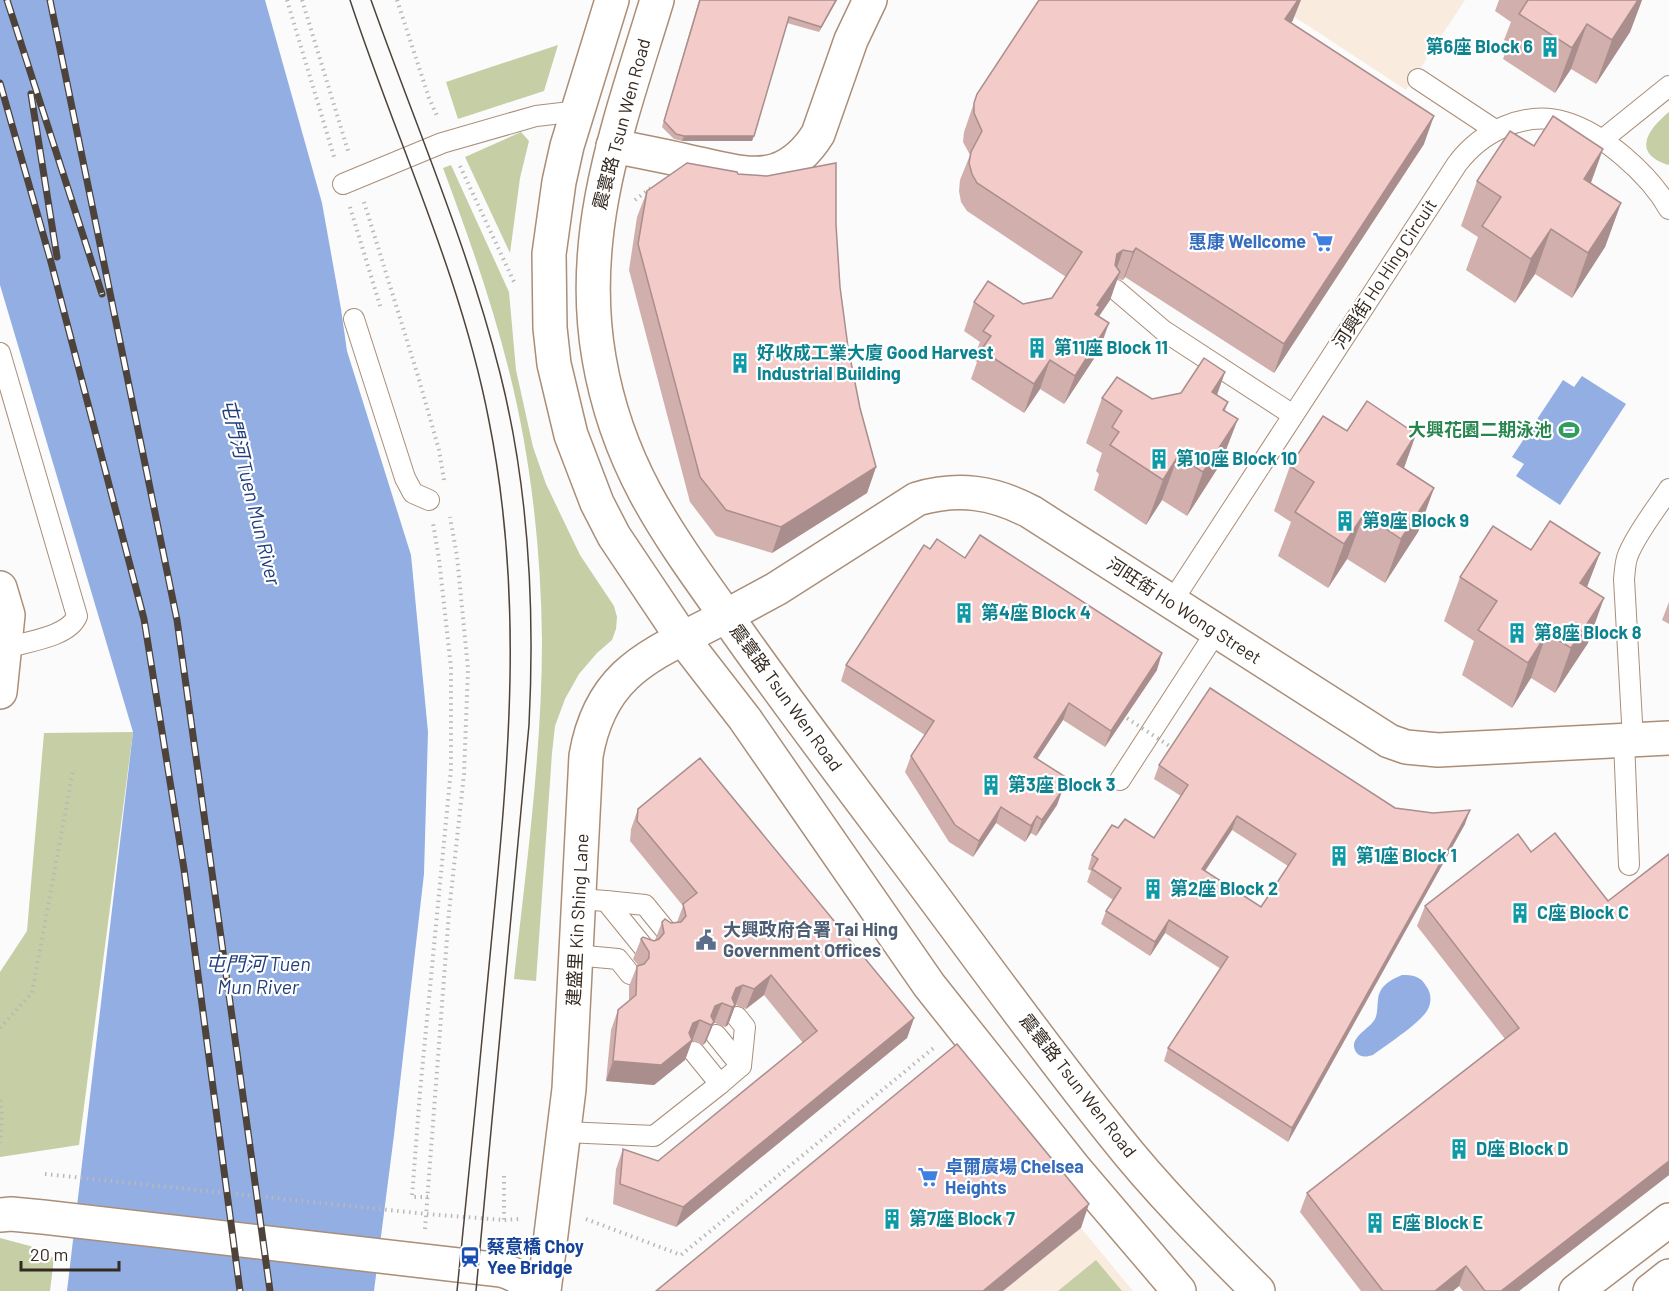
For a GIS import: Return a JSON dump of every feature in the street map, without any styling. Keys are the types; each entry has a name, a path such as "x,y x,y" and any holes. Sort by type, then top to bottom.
{"main road":[{"path":"612,0 559,182 549,254 550,327 559,391 573,444 597,503 614,536 684,639 745,719 929,985 1075,1169 1179,1291"},
{"name":"震寰路 Tsun Wen Road","path":"657,0 613,146 598,215 593,261 594,320 605,390 627,457 641,489 678,549 796,714 1114,1137 1197,1230 1258,1291"},
{"path":"613,146 750,173 776,170 787,165 811,146 818,134 851,40 870,0"},
{"name":"河旺街 Ho Wong Street","path":"726,616 776,589 917,499 937,494 976,492 1014,503 1389,741 1406,747 1438,750 1669,738"},
{"path":"0,588 8,615 0,692"},
{"name":"建盛里 Kin Shing Lane","path":"544,1291 565,1132 576,956 592,900 586,756 590,734 597,714 608,694 639,662 726,616"},
{"path":"0,1215 43,1217 501,1270 520,1278 534,1291"},
{"path":"1576,1291 1669,1220"},
{"path":"1650,1291 1669,1276"}],"lane":[{"path":"1418,79 1496,130"},
{"path":"1602,140 1669,86"},
{"path":"350,181 442,143 536,116 579,111"},
{"name":"河興街 Ho Hing Circuit","path":"1171,603 1466,152 1496,130 1525,120 1551,119 1566,122 1602,140 1626,159 1668,204"},
{"path":"1116,290 1164,331 1293,415"},
{"path":"354,319 405,478 413,493 429,500"},
{"path":"0,353 77,616 75,623 63,632 4,648"},
{"path":"1629,865 1625,567 1634,544 1669,489"},
{"path":"1119,780 1216,632"},
{"path":"592,900 645,905 667,932"},
{"path":"592,900 645,949"},
{"path":"576,956 618,959 630,974"},
{"path":"565,1132 654,1136 741,1066 745,1027 737,1017"},
{"path":"716,1035 741,1066"},
{"path":"694,1052 720,1084"}],"path":[{"path":"287,0 427,408 439,450 445,485"},
{"path":"302,0 350,181"},
{"path":"428,1197 412,1197 421,1080 452,769 451,668 439,559 429,500"},
{"path":"427,1214 449,912 464,774 468,669 449,509"},
{"path":"1119,714 1176,750"},
{"path":"0,1028 32,993 73,771"},
{"path":"45,1174 427,1214 504,1220 580,1217 681,1254 939,1043"},
{"path":"0,1100 2,1117 0,1143"},
{"path":"504,1176 504,1220"}],"shaded area":[{"path":"1269,0 1465,0 1406,90"},
{"path":"1081,1228 1133,1291 1003,1291"}],"green space":[{"path":"558,45 544,91 458,119 446,82"},
{"path":"1669,112 1668,165 1650,154 1647,140 1655,126"},
{"path":"521,132 529,141 520,178 510,253 465,157"},
{"path":"451,165 509,292 516,370 533,447 546,484 580,555 614,606 617,617 612,640 579,674 565,699 555,726 536,981 514,979 533,810 539,725 542,640 537,538 529,471 517,404 487,294 443,168"},
{"path":"133,732 79,1145 0,1157 0,972 27,931 44,733"},
{"path":"0,1238 30,1246 54,1258 50,1291 0,1291"},
{"path":"1096,1260 1122,1291 1058,1291"}],"water":[{"name":"屯門河 Tuen Mun River","path":"0,0 265,0 322,203 347,351 411,555 428,732 424,874 374,1291 67,1291 133,732 0,285"},
{"name":"大興花園二期泳池","path":"1582,376 1626,404 1560,505 1516,476 1524,464 1512,457 1563,380 1574,387"},
{"path":"1402,975 1422,980 1429,991 1428,1009 1411,1027 1373,1055 1366,1057 1360,1055 1356,1052 1354,1042 1375,1019 1380,991 1389,981"}],"building":[{"path":"700,0 836,0 821,27 789,17 754,136 684,136 676,134 664,121"},
{"path":"1039,0 1298,0 1285,19 1434,116 1284,344 1136,248 1133,252 1123,250 1117,254 1115,265 1120,272 1097,305 1100,307 1095,314 1109,323 1075,376 1050,360 1034,384 981,350 991,336 983,331 994,316 974,302 988,281 1023,304 1052,298 1082,252 977,183 969,163 971,152 982,131 974,113 977,94"},
{"path":"1528,0 1638,0 1612,40 1587,24 1572,48 1519,14"},
{"path":"1553,116 1603,149 1584,179 1621,203 1588,253 1551,229 1531,259 1482,226 1501,197 1477,181 1510,131 1534,146"},
{"name":"好收成工業大廈 Good Harvest Industrial Building","path":"687,163 738,174 767,176 836,163 836,225 840,287 848,347 860,408 876,467 781,527 726,510 700,477 638,244 647,191"},
{"path":"1204,358 1225,372 1212,392 1228,402 1223,410 1238,419 1203,472 1178,456 1163,480 1110,445 1119,432 1112,427 1122,411 1102,398 1117,377 1152,399 1181,393"},
{"path":"1367,401 1416,434 1397,464 1434,488 1401,539 1364,514 1344,544 1295,512 1314,482 1290,466 1323,416 1347,431"},
{"path":"1550,521 1600,553 1580,583 1604,598 1571,648 1547,633 1528,663 1478,630 1497,601 1460,577 1493,526 1531,550"},
{"path":"980,535 1162,653 1111,731 1069,703 1034,757 1064,776 1057,786 1063,789 1042,820 1037,816 1031,826 1001,807 979,841 955,825 911,756 934,721 846,665 924,545 930,549 937,539 965,558"},
{"path":"1210,688 1395,808 1433,813 1470,810 1292,1128 1168,1048 1228,957 1169,920 1155,942 1106,911 1121,888 1092,869 1098,859 1092,855 1112,825 1118,828 1125,819 1154,838 1188,785 1159,765","holes":["1237,816 1296,854 1261,907 1202,869"]},
{"path":"700,758 914,1018 683,1207 620,1184 623,1149 658,1161 817,1031 771,975 754,989 743,985 736,988 732,998 735,1005 732,1007 722,1003 715,1006 711,1016 714,1022 711,1025 700,1020 693,1023 689,1033 692,1040 661,1065 613,1061 618,1010 636,995 637,966 644,964 649,958 649,952 641,939 643,937 654,941 659,939 664,933 662,922 665,919 671,923 681,922 686,916 683,904 697,893 637,821 638,809"},
{"path":"1555,833 1608,901 1669,854 1669,1161 1501,1291 1485,1291 1466,1266 1435,1291 1383,1291 1307,1193 1519,1028 1425,906 1518,834 1531,852"},
{"name":"卓爾廣場 Chelsea Heights","path":"957,1044 1089,1204 983,1291 656,1291"}],"tram line":[{"path":"350,0 462,313 489,421 500,486 507,551 510,678 504,805 457,1291"},
{"path":"371,0 457,232 487,326 510,416 518,460 528,548 531,636 529,725 476,1291"}],"railway":[{"path":"7,0 102,294"},
{"path":"50,0 177,620 270,1291"},
{"path":"0,83 51,262 144,619 184,869 240,1291"},
{"path":"31,94 57,257"}],"place":[{"name":"第6座 Block 6","path":"1550,47"},
{"name":"惠康 Wellcome","path":"1323,242"},
{"name":"第11座 Block 11","path":"1037,348"},
{"name":"好收成工業大廈 Good Harvest Industrial Building","path":"740,363"},
{"name":"大興花園二期泳池","path":"1569,430"},
{"name":"第10座 Block 10","path":"1159,459"},
{"name":"第9座 Block 9","path":"1345,521"},
{"name":"第4座 Block 4","path":"964,613"},
{"name":"第8座 Block 8","path":"1517,633"},
{"name":"第3座 Block 3","path":"991,785"},
{"name":"第1座 Block 1","path":"1339,856"},
{"name":"第2座 Block 2","path":"1153,889"},
{"name":"C座 Block C","path":"1520,913"},
{"name":"大興政府合署 Tai Hing Government Offices","path":"706,940"},
{"name":"D座 Block D","path":"1459,1149"},
{"name":"卓爾廣場 Chelsea Heights","path":"928,1177"},
{"name":"第7座 Block 7","path":"892,1219"},
{"name":"E座 Block E","path":"1375,1223"},
{"name":"蔡意橋 Choy Yee Bridge","path":"470,1257"}]}
